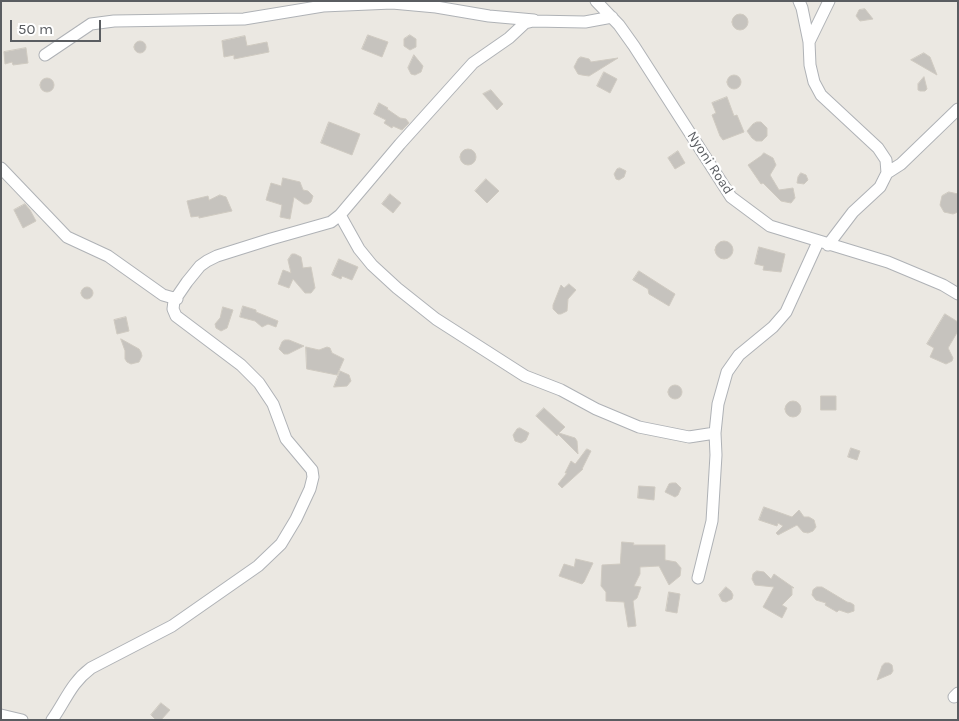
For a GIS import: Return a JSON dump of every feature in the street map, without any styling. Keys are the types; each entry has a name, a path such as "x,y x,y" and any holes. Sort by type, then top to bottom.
{"street":[{"name":"Nyoni Road","path":"596,1 612,17 634,46 731,197 748,211 770,226 888,262 943,285 958,294"},
{"path":"800,1 814,82 821,95 878,148 886,160 887,173"},
{"path":"808,42 829,1"},
{"path":"45,55 91,24 244,20 323,6 392,3 436,7 489,16 550,21"},
{"path":"52,720 76,680 83,674 172,626 240,580 272,554 281,544 296,519 310,488 313,477 312,470 286,439 273,404 259,383 241,365 176,316 173,309 174,302 187,282 207,260 331,222 340,215 400,144 473,63 509,38 525,23 533,20 585,22 612,17"},
{"path":"698,578 712,521 716,455 715,433 718,404 726,372 739,355 773,327 786,312 823,243 880,187 887,173 901,164 958,109"},
{"path":"1,168 67,237 108,256 163,295 176,299"},
{"path":"340,215 359,249 372,265 397,288 436,319 524,376 561,390 639,427 689,437 715,433"},
{"path":"1,715 22,720"}],"building":[{"path":"865,9 873,19 860,21 856,16 859,10"},
{"path":"740,14 746,16 748,22 746,28 740,30 734,28 732,22 734,16"},
{"path":"368,35 388,42 382,57 362,49"},
{"path":"410,35 416,39 416,47 410,50 404,46 404,39"},
{"path":"245,36 247,46 267,42 269,52 234,59 234,55 224,57 222,41"},
{"path":"138,41 142,41 146,47 142,53 138,53 134,49 134,45"},
{"path":"26,48 28,63 13,65 12,62 5,64 4,52"},
{"path":"924,53 930,57 937,75 911,60"},
{"path":"414,55 423,66 421,72 415,75 411,74 408,68"},
{"path":"581,57 589,59 591,62 618,58 589,76 578,74 574,67"},
{"path":"604,72 617,79 610,93 597,86"},
{"path":"734,75 739,77 741,82 739,87 734,89 729,87 727,82 729,77"},
{"path":"924,77 927,89 920,91 918,90 918,84"},
{"path":"47,78 52,80 54,85 52,90 47,92 42,90 40,85 42,80"},
{"path":"491,90 503,104 497,110 483,94"},
{"path":"727,97 734,116 737,115 744,132 723,140 712,115 716,113 712,103"},
{"path":"379,103 400,118 406,119 409,123 402,130 393,126 392,128 384,123 386,120 374,114"},
{"path":"329,122 360,134 352,155 321,143"},
{"path":"757,122 761,122 767,128 767,136 762,141 756,141 747,131"},
{"path":"468,149 474,151 476,157 474,163 468,165 462,163 460,157 462,151"},
{"path":"678,151 685,163 675,169 668,158"},
{"path":"764,153 773,158 776,165 770,175 779,190 793,188 795,198 791,203 781,201 763,183 761,184 748,165"},
{"path":"620,168 626,171 624,177 619,180 616,179 614,174"},
{"path":"801,173 806,175 808,180 804,184 797,183"},
{"path":"283,178 300,182 303,190 308,191 313,196 308,204 304,204 294,197 290,219 280,217 282,205 266,200 271,183 281,186"},
{"path":"486,179 499,191 487,203 475,191"},
{"path":"949,192 958,194 958,212 953,214 944,212 940,205 942,196"},
{"path":"390,194 401,203 393,213 382,204"},
{"path":"220,195 226,197 232,211 199,218 199,216 191,217 187,201 208,196 209,200"},
{"path":"25,204 36,221 23,228 14,210"},
{"path":"724,241 730,244 733,250 730,256 724,259 718,256 715,250 718,244"},
{"path":"759,247 785,254 781,272 763,270 764,266 755,264"},
{"path":"292,254 301,257 303,268 311,267 315,288 311,293 305,293 293,279 289,288 278,284 283,270 291,273 288,260"},
{"path":"339,259 358,267 352,280 342,276 341,279 332,275"},
{"path":"639,271 675,294 669,306 649,294 648,289 633,280"},
{"path":"569,284 576,290 568,299 567,311 558,314 553,309 553,305 561,285 564,288"},
{"path":"85,287 89,287 93,293 89,299 85,299 81,295 81,291"},
{"path":"243,306 278,321 276,327 268,324 262,327 255,321 240,317"},
{"path":"223,307 233,310 227,328 221,331 216,328 215,324 220,318"},
{"path":"945,314 958,322 958,331 948,348 953,358 952,361 946,364 930,357 934,348 927,344"},
{"path":"126,317 129,331 117,334 114,320"},
{"path":"121,339 139,349 142,356 139,362 131,364 127,362"},
{"path":"285,340 304,346 284,354 279,349"},
{"path":"306,347 319,350 327,347 330,348 332,353 344,359 337,375 307,369"},
{"path":"340,371 349,375 351,381 347,386 334,387"},
{"path":"672,385 678,385 682,392 678,399 672,399 668,395 668,389"},
{"path":"821,396 836,396 836,410 821,410"},
{"path":"793,401 801,409 793,417 785,409"},
{"path":"544,408 565,427 559,433 575,438 578,454 536,416"},
{"path":"520,428 529,433 526,440 521,443 515,441 513,435"},
{"path":"851,448 860,451 857,460 848,457"},
{"path":"587,449 591,451 583,469 562,488 558,484 567,473 565,473 571,461 575,464"},
{"path":"676,483 681,488 675,497 665,492 669,484"},
{"path":"639,486 655,487 654,500 638,498"},
{"path":"764,507 792,517 799,510 804,517 814,520 816,527 808,533 803,532 797,525 778,535 776,533 783,526 778,523 777,526 759,520"},
{"path":"622,542 634,543 633,545 665,545 665,560 676,562 681,568 680,576 669,585 659,566 640,567 640,574 634,586 641,587 637,598 633,601 636,626 628,627 624,602 606,601 606,592 601,586 602,565 620,564"},
{"path":"576,559 593,563 582,584 559,576 564,564 574,567"},
{"path":"757,571 764,572 771,579 774,574 794,588 792,587 792,595 782,605 787,608 782,618 763,607 774,587 755,585 752,579 753,574"},
{"path":"726,587 733,595 732,599 726,602 722,601 719,595"},
{"path":"817,587 822,587 851,603 854,605 854,611 848,613 839,610 837,612 825,605 826,603 816,600 812,595 813,590"},
{"path":"669,592 680,594 677,613 666,611"},
{"path":"885,663 892,665 893,671 891,674 877,680 882,666"},
{"path":"161,703 170,710 161,720 156,720 151,715"}]}
